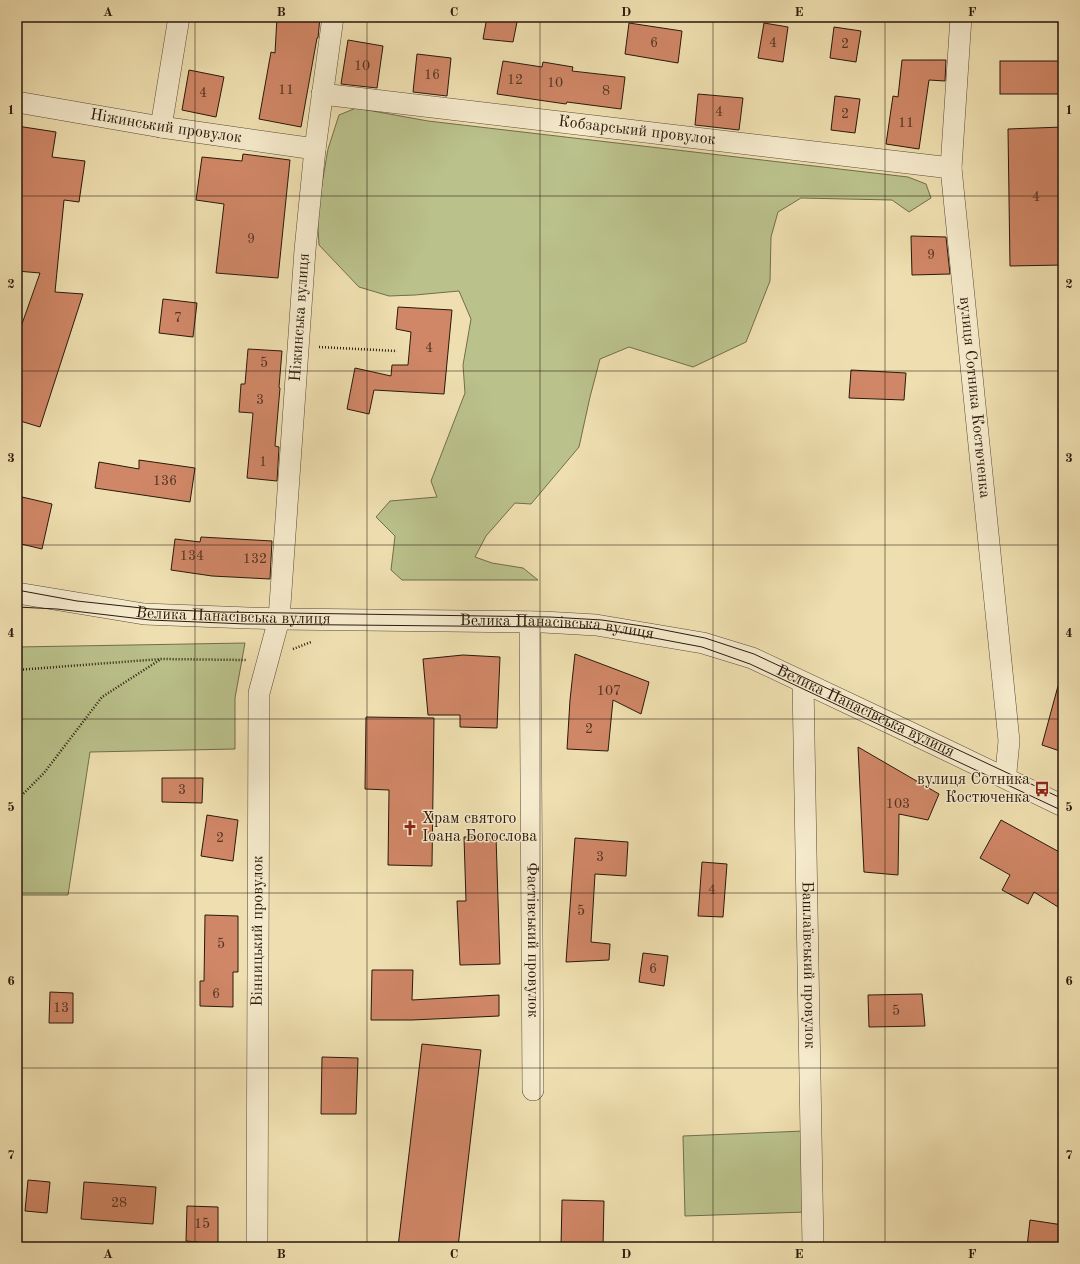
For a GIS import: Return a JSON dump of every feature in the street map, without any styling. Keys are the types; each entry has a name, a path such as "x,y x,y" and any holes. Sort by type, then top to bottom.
{"street":[{"path":"161,127 179,17"},
{"name":"Ніжинська вулиця","path":"279,619 304,250 315,149 333,17"},
{"name":"вулиця Сотника Костюченка","path":"961,17 951,168 1009,741 1006,772 1004,777"},
{"name":"Кобзарський провулок","path":"322,94 951,168"},
{"name":"Ніжинський провулок","path":"17,102 161,127 315,149"},
{"name":"Велика Панасівська вулиця","path":"17,593 144,614 279,619 530,622 596,625 703,643 752,658 1063,806"},
{"name":"Вінницький провулок","path":"257,1247 259,693 279,619"},
{"name":"Фастівський провулок","path":"530,622 533,1090"},
{"name":"Башлаївський провулок","path":"802,683 814,1247"}],"path":[{"path":"298,346 397,351"},
{"path":"17,670 161,659 242,660 269,658 311,642"},
{"path":"17,800 44,773 102,697 161,659"}],"green space":[{"path":"356,108 428,121 908,177 926,184 931,198 909,212 892,200 801,198 778,212 771,237 770,281 746,342 693,367 629,347 600,359 579,447 531,504 515,503 486,536 475,557 492,563 523,568 538,580 402,580 391,570 395,536 376,517 390,501 437,497 431,481 465,393 463,365 471,319 459,291 389,296 359,287 319,245 317,213 328,149 339,115"},
{"path":"245,643 235,698 235,749 90,752 68,895 17,895 17,647"},
{"path":"804,1131 806,1212 685,1216 683,1136"}],"building":[{"path":"277,17 320,17 318,38 301,127 259,119 271,52 275,53"},
{"path":"487,17 518,17 513,42 483,39"},
{"path":"629,23 682,31 678,63 625,54"},
{"path":"764,23 788,27 783,62 758,58"},
{"path":"834,27 861,31 856,62 830,58"},
{"path":"348,40 383,46 377,88 341,84"},
{"path":"417,54 451,58 447,96 413,92"},
{"path":"902,60 946,60 945,81 929,80 919,149 886,144 893,96 898,97"},
{"path":"503,61 542,67 543,62 573,67 572,71 625,77 621,109 567,102 566,104 497,94"},
{"path":"1000,61 1063,61 1063,94 1000,94"},
{"path":"189,70 224,77 216,117 182,110"},
{"path":"698,94 743,98 739,130 695,125"},
{"path":"835,96 860,99 855,133 831,130"},
{"path":"17,126 56,132 52,157 85,161 79,202 64,200 55,292 83,294 40,427 17,420 17,338 40,273 17,271"},
{"path":"1063,127 1063,265 1010,266 1008,129"},
{"path":"243,154 290,160 278,278 216,273 224,204 196,200 202,157 242,161"},
{"path":"911,236 946,237 950,274 912,275"},
{"path":"163,299 197,303 193,337 159,333"},
{"path":"398,307 452,310 444,394 374,390 369,414 347,409 355,368 391,376 392,365 408,365 411,332 396,329"},
{"path":"248,349 282,351 275,446 279,447 277,481 247,478 253,413 239,412 241,384 245,384"},
{"path":"851,370 906,373 904,400 849,398"},
{"path":"139,460 195,468 190,502 95,488 99,462 139,469"},
{"path":"22,497 52,504 42,549 17,543 17,519"},
{"path":"201,537 272,541 270,579 212,576 171,570 175,539 200,542"},
{"path":"575,654 649,682 641,714 613,700 608,751 567,749"},
{"path":"463,655 500,657 497,728 460,727 460,715 428,715 423,659"},
{"path":"1058,686 1063,687 1063,752 1042,745"},
{"name":"Храм святого Іоана Богослова","path":"366,717 434,718 432,866 388,865 389,790 365,789"},
{"path":"858,747 939,794 928,820 899,814 898,875 864,872"},
{"path":"162,778 203,778 202,803 162,802"},
{"path":"207,815 238,820 233,861 201,856"},
{"path":"1001,820 1063,854 1063,910 1034,892 1028,904 1002,890 1010,875 980,858"},
{"path":"496,836 500,964 460,965 457,901 466,901 464,837"},
{"path":"575,838 628,842 626,876 595,874 591,942 610,944 609,960 566,962"},
{"path":"702,862 727,864 723,917 698,916"},
{"path":"205,915 238,916 238,972 233,972 233,1007 200,1006 200,981 204,981"},
{"path":"643,953 668,956 664,986 639,982"},
{"path":"372,970 413,970 412,1000 499,995 499,1016 412,1020 371,1020"},
{"path":"50,992 73,993 73,1023 49,1023"},
{"path":"922,994 925,1026 869,1027 868,995"},
{"path":"422,1044 481,1050 458,1247 398,1247"},
{"path":"322,1057 358,1058 356,1114 321,1114"},
{"path":"28,1180 50,1182 47,1213 25,1211"},
{"path":"84,1182 156,1187 153,1224 81,1219"},
{"path":"562,1200 604,1201 603,1247 561,1247"},
{"path":"187,1206 218,1207 218,1244 186,1241"},
{"path":"1030,1220 1063,1225 1063,1247 1027,1247"}],"tram line":[{"path":"17,590 77,601 151,609 221,612 550,617 602,620 705,638 754,654 1063,799"},
{"path":"17,607 57,609 150,620 246,624 551,627 602,629 702,647 750,664 1063,811"}],"place":[{"name":"вулиця Сотника Костюченка","path":"1042,789"},
{"name":"Храм святого Іоана Богослова","path":"410,828"}]}
